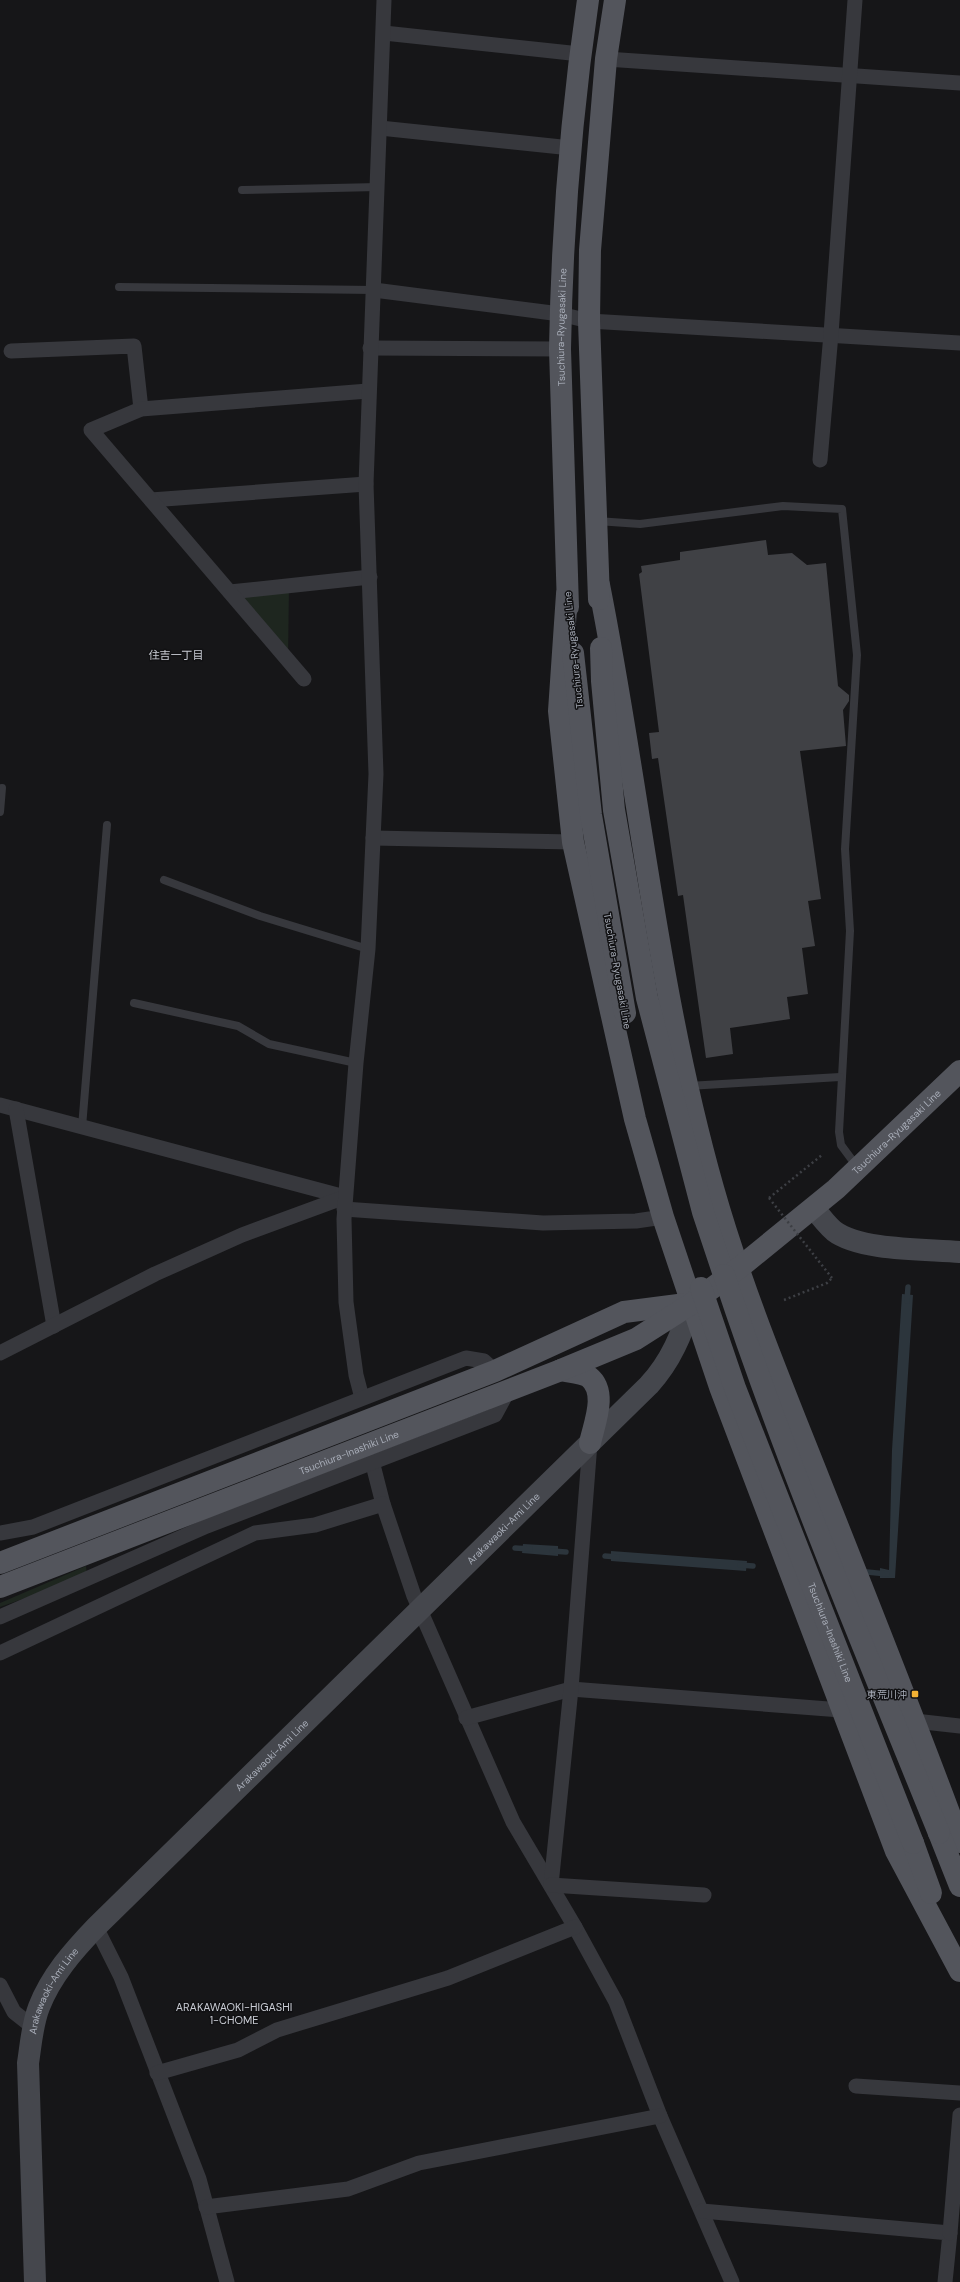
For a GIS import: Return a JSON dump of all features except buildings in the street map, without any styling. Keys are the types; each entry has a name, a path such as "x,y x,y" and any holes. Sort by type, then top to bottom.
{"main road":[{"name":"Tsuchiura-Ryugasaki Line","path":"588,0 580,54 571,148 560,314 567,594 591,816 624,1007 644,1093 678,1220 696,1296"},
{"path":"615,0 606,59 590,250 589,321 602,681 614,810 647,998 703,1212 769,1353 915,1721 960,1842"},
{"path":"599,585 618,683 635,802 686,1086 714,1192 758,1379 817,1534 960,1886"},
{"path":"567,594 559,711 573,842 635,1119 663,1217 696,1296 722,1394 841,1710 896,1851 960,1970"},
{"name":"Tsuchiura-Ryugasaki Line","path":"732,1272 814,1208 858,1169 960,1071"},
{"path":"814,1208 835,1231 854,1241 875,1245 960,1252"},
{"name":"Tsuchiura-Inashiki Line","path":"0,1587 561,1370 636,1339 732,1272"},
{"path":"0,1563 495,1371 624,1312 696,1296"},
{"name":"Tsuchiura-Inashiki Line","path":"696,1296 735,1388 913,1843 960,1970"},
{"name":"Arakawaoki-Ami Line","path":"35,2282 28,2064 33,2028 39,2006 50,1984 68,1958 96,1928 660,1374 681,1336 696,1296"},
{"path":"561,1370 588,1377 597,1388 599,1402 590,1443"}],"street":[{"path":"362,1398 356,1375 346,1302 345,1203 356,1063 368,949 376,774 366,484 368,391 374,290 384,0"},
{"path":"820,460 831,334 855,0"},
{"path":"384,33 580,54"},
{"path":"606,59 960,83"},
{"path":"380,128 571,148"},
{"path":"374,290 560,314 589,321 831,334 960,343"},
{"path":"11,350 134,346 141,409"},
{"path":"370,348 560,349"},
{"path":"304,679 91,430 141,409 368,391"},
{"path":"151,500 366,484"},
{"path":"230,592 370,577"},
{"path":"373,838 573,842"},
{"path":"0,1105 82,1127 345,1203 543,1223 636,1221 663,1217"},
{"path":"16,1109 54,1326"},
{"path":"0,1353 155,1274 242,1235 345,1203"},
{"path":"0,1532 33,1527 466,1358 484,1360 495,1371"},
{"path":"0,1617 207,1526 495,1415 510,1389"},
{"path":"551,1885 571,1689 590,1443"},
{"path":"372,1462 383,1504 421,1610 466,1718 513,1822 551,1885 616,2002 660,2116 732,2282"},
{"path":"0,1653 254,1533 315,1525 383,1504"},
{"path":"238,1514 246,1537"},
{"path":"207,1526 218,1550"},
{"path":"466,1718 571,1689 841,1710"},
{"path":"915,1721 960,1726"},
{"path":"551,1885 704,1895"},
{"path":"157,2073 238,2050 277,2030 448,1978 575,1927"},
{"path":"96,1928 121,1977 199,2179 227,2282"},
{"path":"0,1985 14,2012 33,2028"},
{"path":"856,2086 960,2093"},
{"path":"945,2282 960,2115"},
{"path":"206,2207 348,2189 419,2163 660,2116"},
{"path":"702,2211 950,2233"}],"lane":[{"path":"242,190 378,187"},
{"path":"119,287 374,290"},
{"path":"596,521 640,524 783,506 842,509 857,655 845,849 850,931 840,1077 840,1138 841,1145 858,1169"},
{"path":"0,812 2,788"},
{"path":"82,1127 107,825"},
{"path":"164,880 260,916 368,949"},
{"path":"134,1003 238,1026 269,1044 356,1063"},
{"path":"686,1086 840,1077"}],"path":[{"path":"784,1300 827,1283 832,1278 769,1198 822,1155"}],"shaded area":[{"path":"289,586 288,659 230,592"},
{"path":"902,1294 913,1295 895,1578 880,1578 880,1568 889,1570 892,1450"},
{"path":"523,1544 558,1546 558,1556 522,1553"},
{"path":"611,1551 747,1561 746,1571 611,1561"},
{"path":"86,1566 87,1576 0,1607 0,1603"}],"waterway":[{"path":"907,1301 908,1287"},
{"path":"515,1548 530,1549"},
{"path":"552,1551 566,1552"},
{"path":"605,1556 617,1557"},
{"path":"740,1565 753,1566"},
{"path":"867,1572 887,1574"}],"place":[{"name":"東荒川沖","path":"915,1694"}],"district":[{"name":"住吉一丁目","path":"176,655"},
{"name":"ARAKAWAOKI-HIGASHI 1-CHOME","path":"234,2013"}]}
